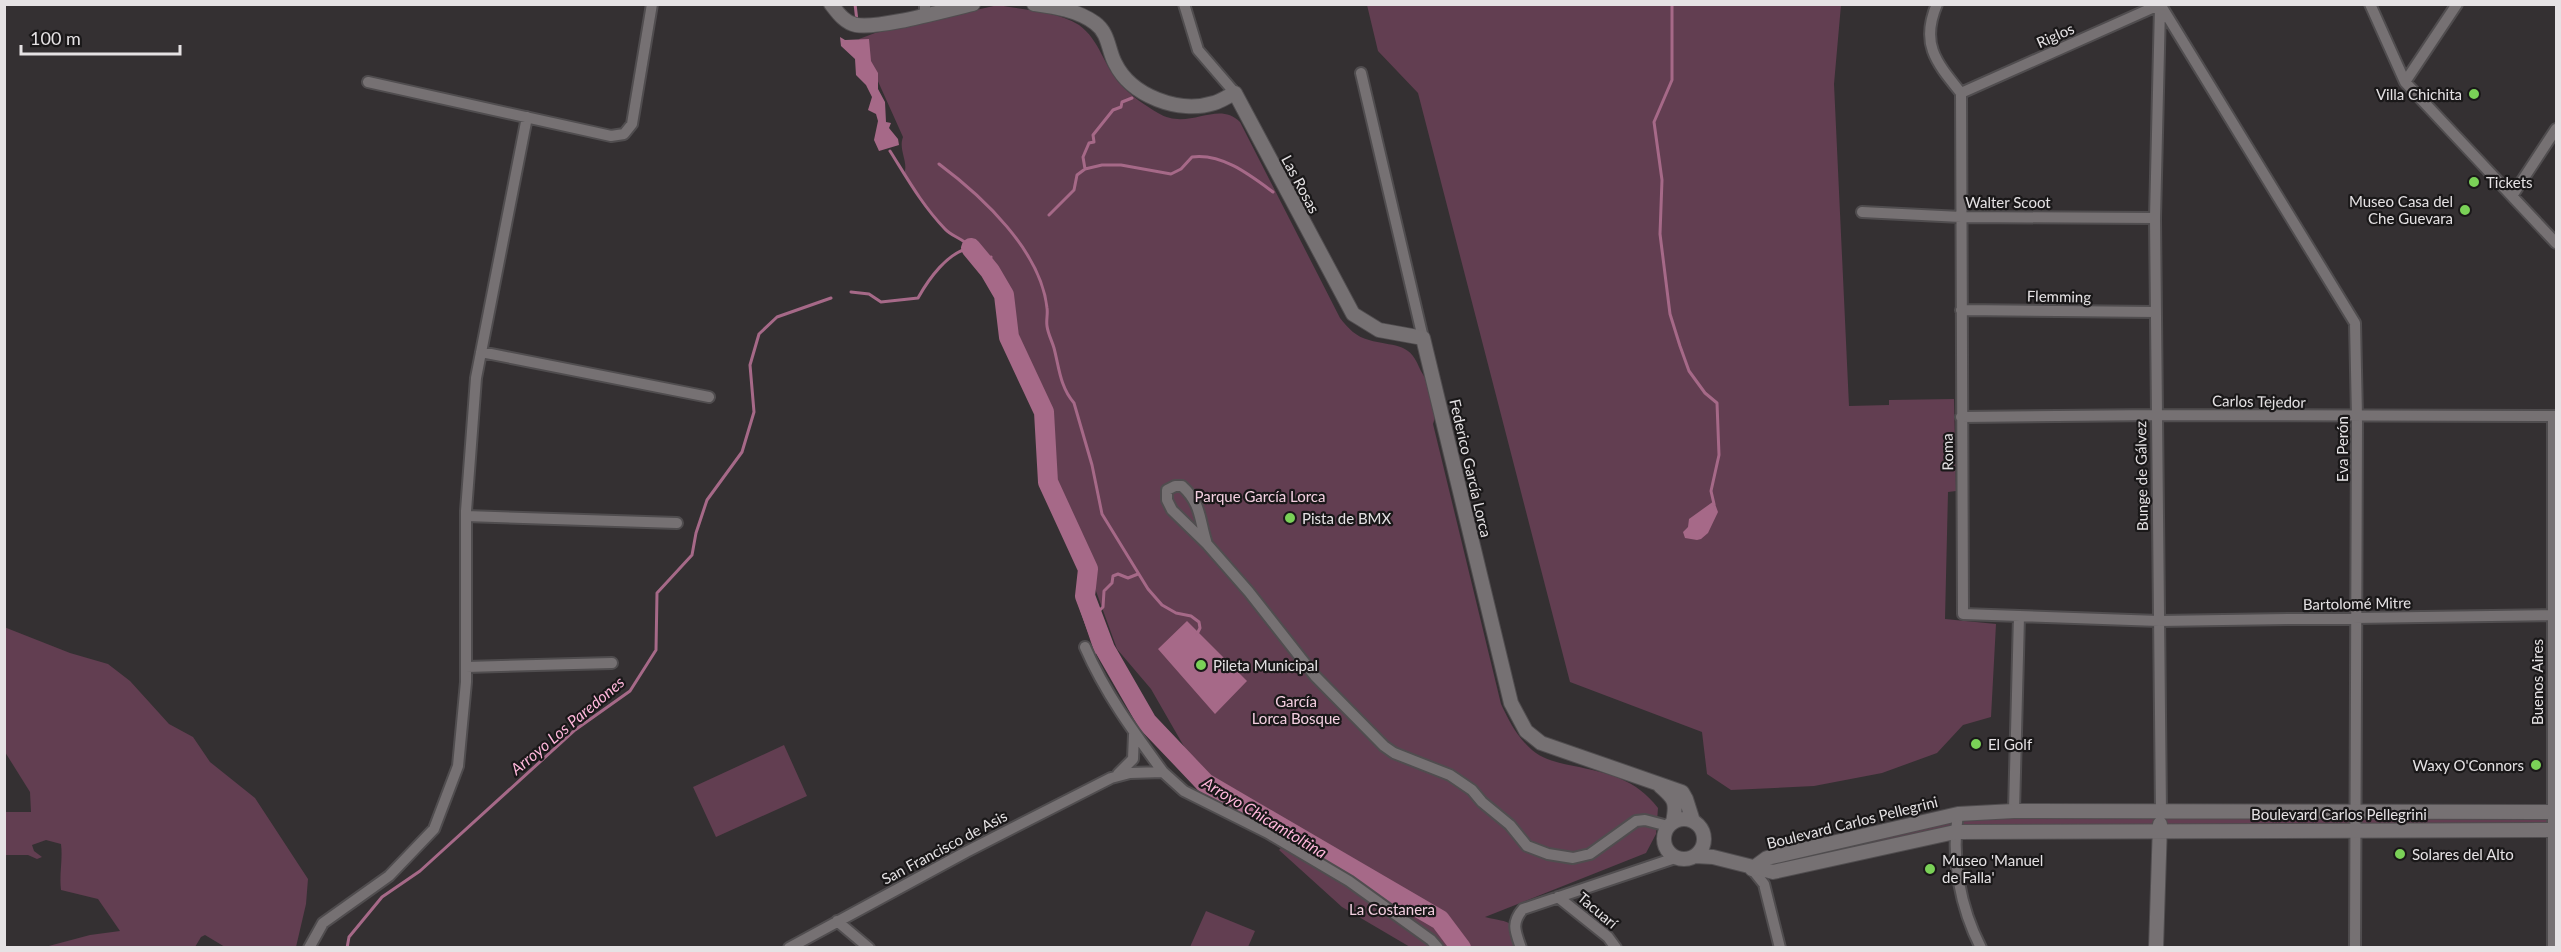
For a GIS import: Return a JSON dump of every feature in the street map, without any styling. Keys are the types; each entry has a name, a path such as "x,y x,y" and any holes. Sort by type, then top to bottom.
{"street":[{"path":"368,82 611,136 624,134 632,124 652,4"},
{"path":"831,4 843,19 858,26 888,23 925,10 973,4"},
{"path":"1034,4 1064,8 1095,23 1104,32 1114,62 1125,79 1158,100 1189,106 1214,103 1235,93"},
{"name":"Las Rosas","path":"1184,4 1198,50 1235,93 1353,314 1379,330 1423,338"},
{"path":"1937,4 1929,22 1930,44 1945,74 1961,93"},
{"path":"2370,4 2405,82 2556,243"},
{"path":"2405,82 2457,4"},
{"name":"Riglos","path":"1961,93 2160,5"},
{"name":"Bunge de Gálvez","path":"2156,948 2160,813 2155,218 2160,5"},
{"name":"Eva Perón","path":"2160,5 2351,313 2355,323 2357,417 2355,948"},
{"name":"Federico García Lorca","path":"1361,73 1511,703 1517,717 1526,731 1541,743 1682,792 1693,821 1702,829 1705,838 1752,869"},
{"name":"Roma","path":"1961,93 1963,614 2159,621"},
{"path":"309,948 323,923 389,876 434,829 458,766 466,667 466,516 476,378 527,117"},
{"path":"2512,196 2556,129"},
{"name":"Walter Scoot","path":"1862,212 1961,217 2155,218"},
{"name":"Flemming","path":"1961,310 2156,312"},
{"path":"481,352 709,397"},
{"name":"Carlos Tejedor","path":"1962,417 2555,416"},
{"name":"Buenos Aires","path":"2553,948 2555,416"},
{"path":"1207,544 1194,496 1182,486 1175,486 1167,490 1167,500 1172,510 1207,544 1315,676 1384,746 1394,753 1450,776 1472,790 1482,802 1510,825 1527,846 1548,854 1573,858 1590,854 1636,821 1671,824 1687,819 1693,821"},
{"path":"466,516 677,523"},
{"name":"Bartolomé Mitre","path":"2159,621 2554,615"},
{"path":"2014,811 2019,616"},
{"path":"1084,647 1098,678 1134,733 1163,771 1184,791 1268,833 1349,881 1431,940 1438,948"},
{"path":"466,667 612,663"},
{"name":"San Francisco de Asis","path":"1116,777 1133,759 1134,733"},
{"name":"San Francisco de Asis","path":"789,948 966,852 1116,777 1130,773 1163,771"},
{"path":"1657,783 1671,795 1676,805 1671,824 1665,831 1664,844 1669,853 1676,858"},
{"name":"Boulevard Carlos Pellegrini","path":"1752,869 1767,858 1958,814 2014,811 2555,812"},
{"path":"1958,814 1955,832 1958,878 1963,905 1981,948"},
{"name":"Boulevard Carlos Pellegrini","path":"1752,869 1773,872 1955,832 2555,830"},
{"path":"1521,948 1514,927 1515,918 1523,909 1676,858 1687,859 1695,856 1702,849 1705,838"},
{"path":"1695,856 1723,859 1752,869 1764,884 1780,948"},
{"name":"Tacuarí","path":"1558,897 1608,937 1616,948"},
{"path":"837,921 869,948"}],"green space":[{"name":"Parque García Lorca","path":"998,5 1051,14 1079,25 1092,38 1121,85 1158,113 1169,118 1181,119 1222,114 1231,116 1240,122 1340,318 1360,337 1399,346 1415,359 1431,391 1435,412 1433,424 1501,704 1510,723 1527,745 1542,756 1620,779 1640,790 1658,808 1656,834 1646,853 1485,917 1509,923 1521,947 1410,947 1342,907 1279,850 1293,835 1316,840 1205,783 1151,689 1117,649 1088,569 1048,482 1044,412 1009,337 1004,295 990,271 968,244 947,231 922,203 904,174 903,137 859,39 875,33"},
{"path":"1367,5 1841,5 1834,84 1849,406 1889,405 1889,400 1954,399 1956,491 1948,492 1945,619 1996,624 1991,717 1963,725 1937,753 1882,773 1814,786 1731,790 1707,774 1702,732 1570,682 1418,93 1378,51"},
{"path":"4,627 70,653 108,664 130,681 169,724 193,737 210,762 255,798 308,879 306,904 296,947 225,947 205,935 195,947 45,947 90,935 120,931 98,899 61,890 61,844 46,840 32,845 34,851 42,857 37,859 28,855 5,855 5,812 31,812 30,792 5,752"},
{"path":"784,745 807,796 716,837 693,787"},
{"path":"2553,812 2556,830 1955,832 1773,872 1767,858 1958,814"},
{"path":"1206,911 1255,931 1248,947 1190,947"}],"shaded area":[{"path":"840,37 845,40 869,39 871,61 878,73 878,89 885,102 886,122 891,123 889,128 898,139 899,145 879,151 874,140 878,121 876,114 868,110 872,97 866,85 856,75 855,59 841,46"},
{"path":"1714,501 1718,512 1708,533 1697,540 1685,538 1683,532 1688,527 1689,519"},
{"path":"1092,595 1112,647 1095,654 1076,598"},
{"name":"Pileta Municipal","path":"1187,621 1247,681 1215,714 1158,649"}],"waterway":[{"path":"855,4 857,21"},
{"path":"1672,4 1672,80 1654,122 1662,180 1660,234 1670,314 1680,346 1689,371 1705,393 1717,403 1719,455 1711,491 1714,504"},
{"path":"1049,215 1074,190 1077,175 1085,169 1083,157 1089,143 1094,142 1093,135 1113,110 1121,107 1122,102 1132,98"},
{"path":"890,151 915,191 937,220 948,232 971,248"},
{"path":"1085,169 1102,165 1121,165 1171,174 1181,169 1192,157 1214,158 1235,167 1273,192"},
{"path":"939,164 973,192 1007,227 1034,266 1047,308 1048,332 1063,384 1074,403 1092,465 1102,514 1148,589 1162,605 1176,613 1191,616 1199,622 1200,628 1197,634"},
{"name":"Arroyo Los Paredones","path":"851,292 869,294 881,302 918,298 933,275 947,260 971,248"},
{"name":"Arroyo Chicamtoltina","path":"971,248 990,271 1004,295 1009,337 1044,412 1048,482 1088,569 1085,596 1105,649 1147,722 1205,783 1440,920 1461,948"},
{"name":"Arroyo Chicamtoltina","path":"990,271 987,262 991,257"},
{"name":"Arroyo Los Paredones","path":"347,948 349,937 382,897 420,871 575,730 630,691 656,650 657,593 692,555 696,533 707,500 742,452 754,412 750,365 759,334 777,317 831,298"},
{"path":"1095,615 1103,607 1104,591 1112,583 1113,576 1118,574 1128,578 1138,574"}],"place":[{"name":"Villa Chichita","path":"2474,94"},
{"name":"Tickets","path":"2474,182"},
{"name":"Museo Casa del Che Guevara","path":"2465,210"},
{"name":"Pista de BMX","path":"1290,518"},
{"name":"Pileta Municipal","path":"1201,665"},
{"name":"El Golf","path":"1976,744"},
{"name":"Waxy O'Connors","path":"2536,765"},
{"name":"Solares del Alto","path":"2400,854"},
{"name":"Museo 'Manuel de Falla'","path":"1930,869"}],"park label":[{"name":"García Lorca Bosque","path":"1296,710"},
{"name":"La Costanera","path":"1392,909"}]}
